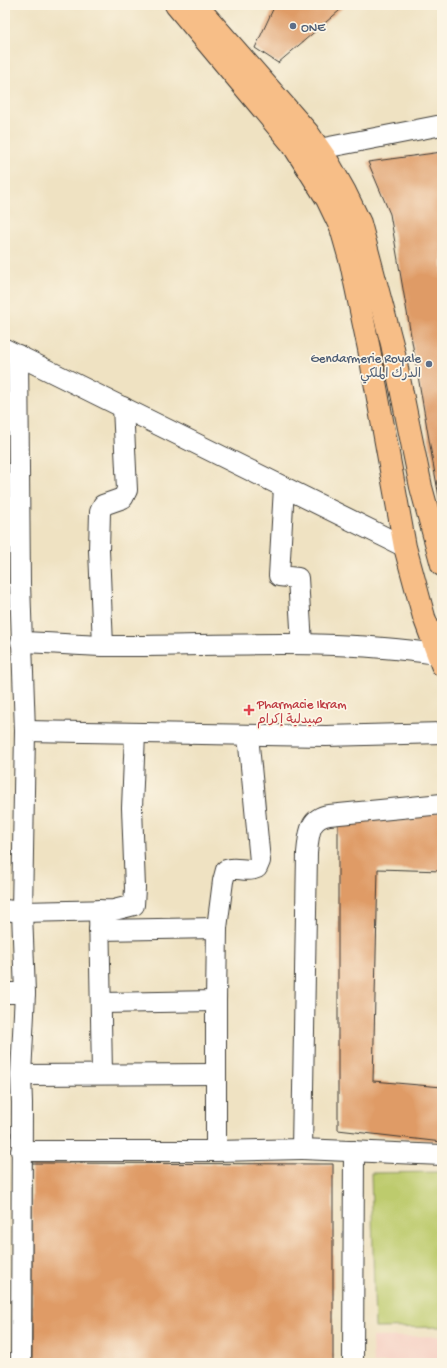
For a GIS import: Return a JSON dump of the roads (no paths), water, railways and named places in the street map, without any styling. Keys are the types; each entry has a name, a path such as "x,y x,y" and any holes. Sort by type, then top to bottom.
{"main road":[{"path":"176,5 293,145 327,199 341,228 351,263 369,349 405,547 424,617 439,660"},
{"path":"196,5 308,133 345,192 360,224 392,344 420,487 442,565"}],"street":[{"path":"319,150 442,125"},
{"path":"21,1363 13,1240 21,1151 14,1110 21,1075 25,993 13,911 25,731 13,666 21,642 13,584 11,352 405,547"},
{"path":"103,646 99,550 100,512 103,505 123,498 127,490 123,407"},
{"path":"284,487 279,576 298,578 302,644"},
{"path":"21,642 103,646 302,644 405,649 439,660"},
{"path":"25,731 326,736 442,733"},
{"path":"13,911 125,909 134,905 135,888 132,808 135,733"},
{"path":"216,1151 217,928 223,882 226,870 230,868 252,870 257,868 260,861 248,735"},
{"path":"302,1149 307,853 312,826 318,818 329,815 442,804"},
{"path":"99,910 102,1003 102,1073"},
{"path":"99,930 217,928"},
{"path":"5,993 25,993"},
{"path":"102,1003 216,1001"},
{"path":"21,1075 102,1073 216,1074"},
{"path":"21,1151 216,1151 302,1149 442,1154"},
{"path":"353,1363 354,1151"}],"place":[{"name":"ONE","path":"293,26"},
{"name":"Gendarmerie Royale الدرك الملكي","path":"429,364"},
{"name":"Pharmacie Ikram صيدلية إكرام","path":"249,710"}]}
